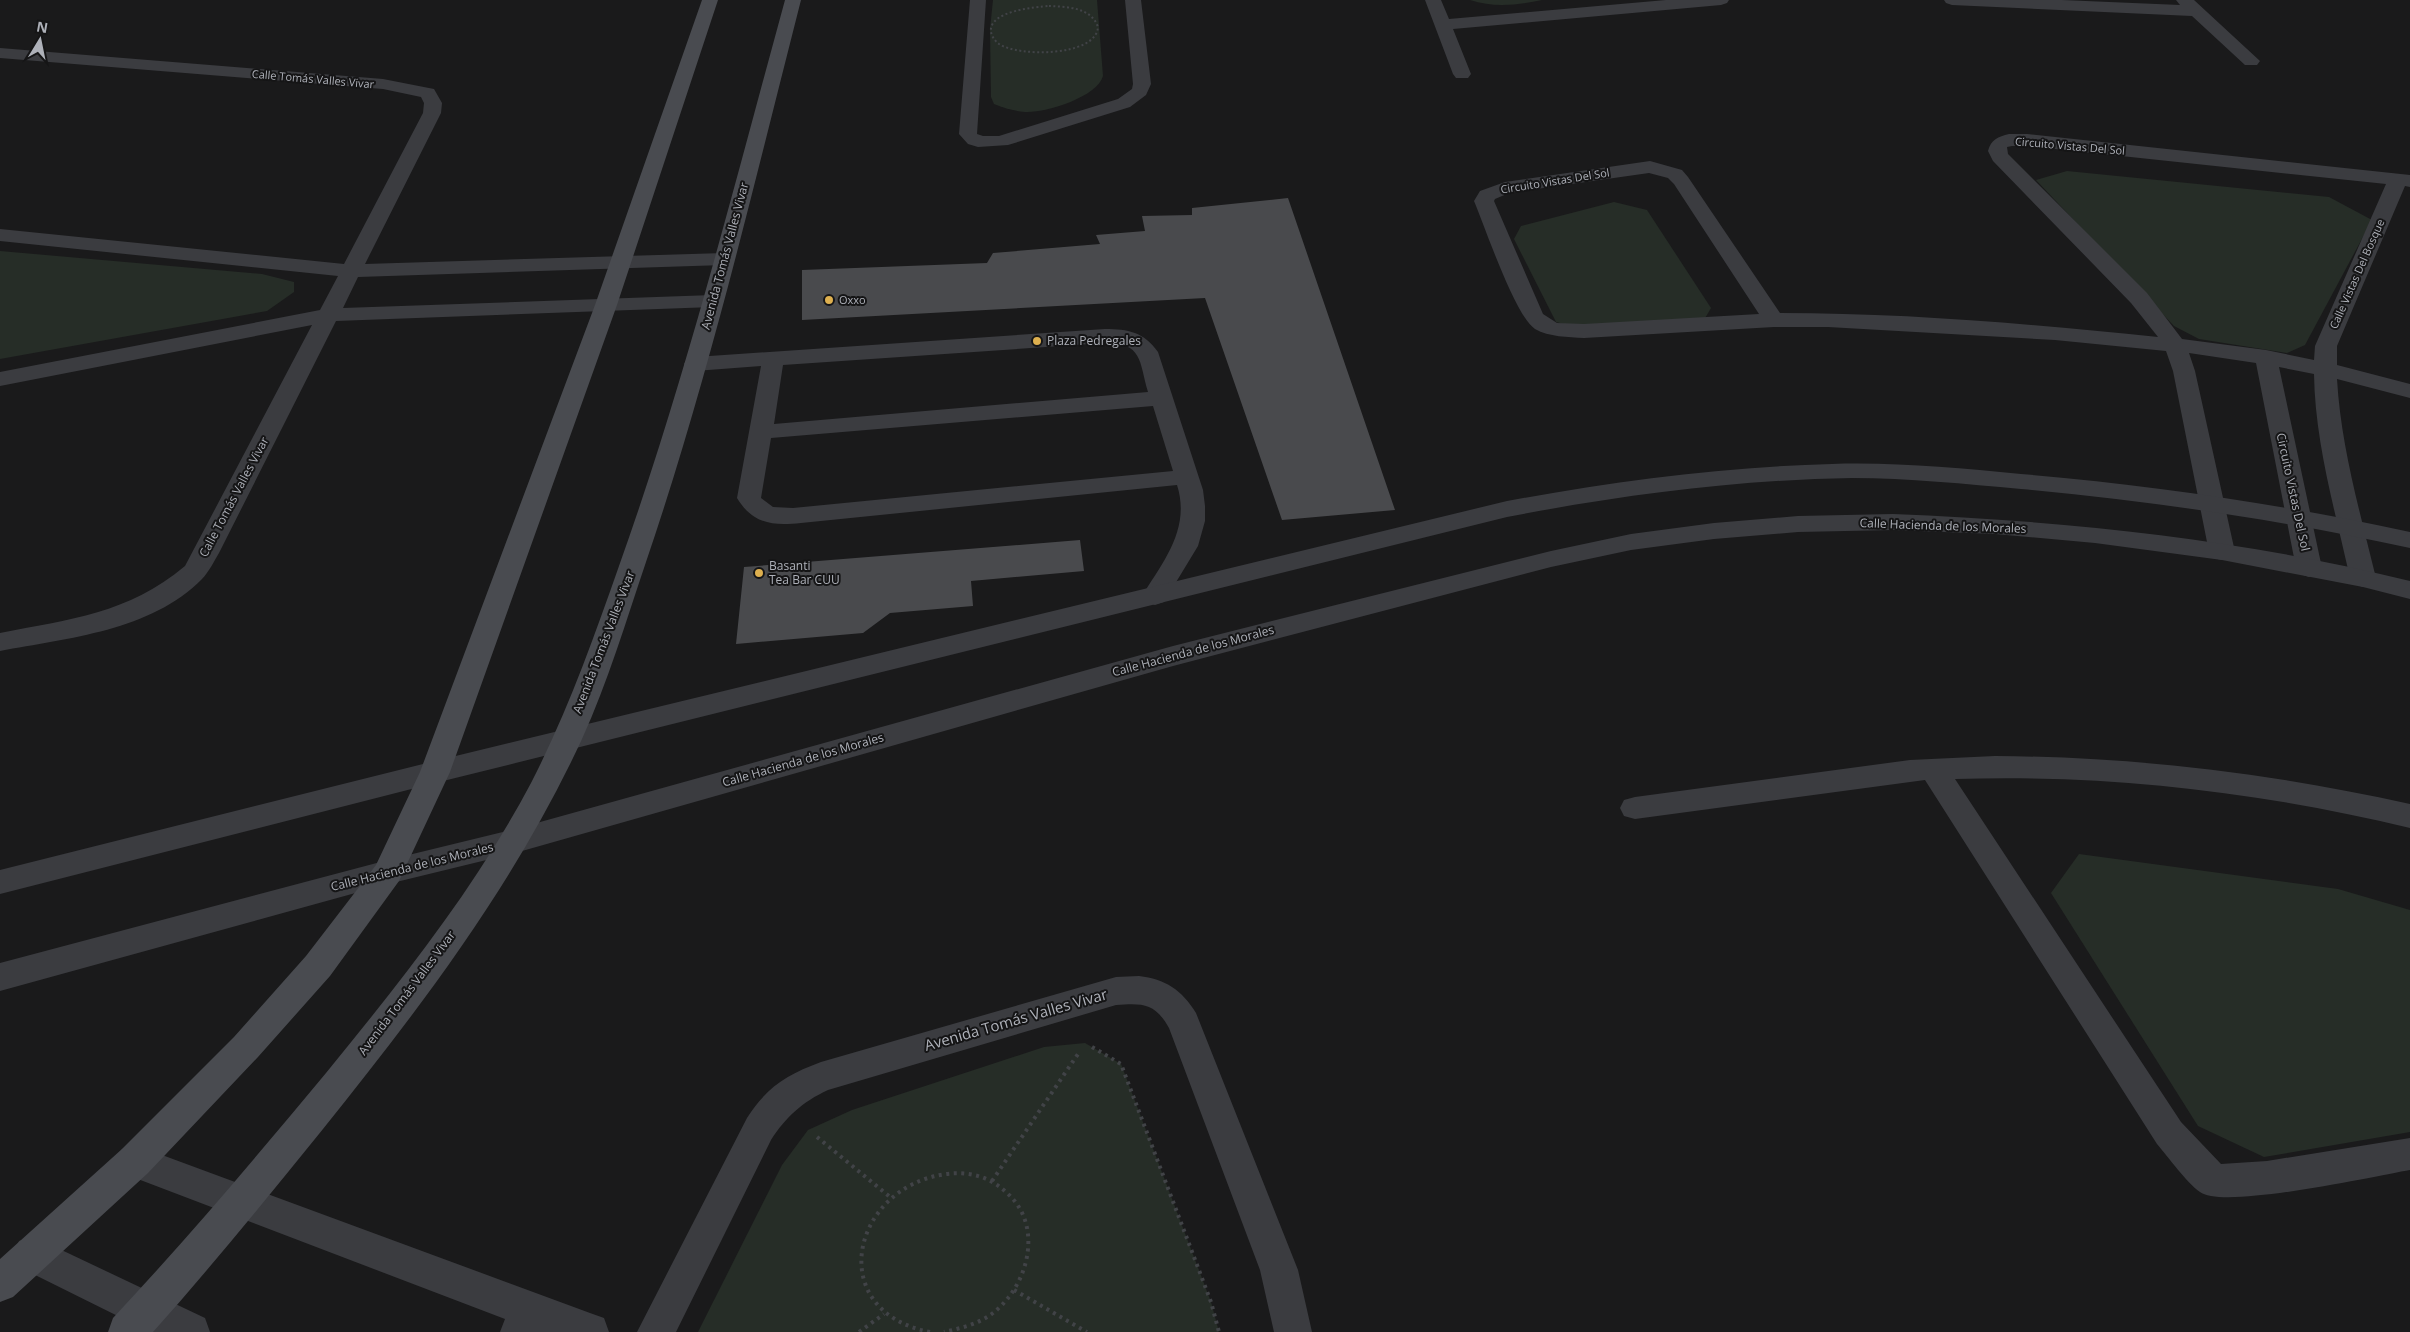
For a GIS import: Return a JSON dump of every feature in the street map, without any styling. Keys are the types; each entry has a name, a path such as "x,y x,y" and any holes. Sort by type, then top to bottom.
{"main road":[{"path":"0,1284 135,1161 246,1047 318,966 388,872 434,772 606,304 710,0"},
{"name":"Avenida Tomás Valles Vivar","path":"137,1321 243,1201 360,1057 422,975 515,841 567,741 639,549 713,301 793,0"}],"street":[{"path":"978,0 968,134 970,138 977,141 988,142 1001,141 1110,109 1133,98 1140,91 1142,84 1133,0"},
{"path":"1433,0 1462,74"},
{"path":"1443,25 1578,6 1721,0"},
{"path":"1952,0 2191,6 2251,61"},
{"name":"Calle Tomás Valles Vivar","path":"0,53 383,84 428,93 433,103 432,113 206,553 194,571 174,589 139,608 98,621 0,642"},
{"name":"Circuito Vistas Del Sol","path":"2222,552 2184,371 2174,343 2139,298 2000,157 1997,151 1999,144 2009,140 2027,140 2404,180"},
{"name":"Circuito Vistas Del Sol","path":"1774,320 1681,181 1675,174 1664,169 1636,168 1505,188 1487,195 1484,201 1531,312 1536,320 1548,327 1584,331 1774,320 1883,322 2174,343 2266,357 2410,391"},
{"name":"Calle Vistas Del Bosque","path":"2324,370 2326,346 2404,180"},
{"path":"0,235 351,271 606,304 713,301"},
{"path":"0,379 328,315 489,288 620,263 724,259"},
{"path":"695,364 1123,336 1142,343 1148,352 1194,508 1193,528 1187,545 1155,596"},
{"name":"Circuito Vistas Del Sol","path":"2266,357 2309,568"},
{"path":"773,359 749,498 753,507 765,514 783,516 1186,477"},
{"path":"2324,370 2325,397 2332,440 2363,578"},
{"path":"761,432 1162,398"},
{"path":"0,882 434,772 1507,510 1600,492 1745,475 1829,471 1916,472 2104,488 2213,502 2299,516 2410,540"},
{"name":"Calle Hacienda de los Morales","path":"0,977 388,872 515,841 1173,656 1551,559 1631,542 1714,531 1798,524 1893,522 1996,526 2095,535 2222,552 2363,578 2410,590"},
{"path":"1635,808 1933,769 2028,767 2124,770 2242,782 2361,804 2410,816"},
{"path":"1933,769 2169,1133 2213,1181 2267,1178 2410,1154"},
{"name":"Avenida Tomás Valles Vivar","path":"656,1332 759,1129 774,1105 794,1088 821,1077 1116,991 1141,989 1161,995 1175,1008 1184,1023 1279,1270 1293,1332"},
{"path":"135,1161 243,1201 526,1321 590,1332"},
{"path":"32,1254 137,1321 191,1332"}],"path":[{"path":"1049,6 1080,10 1097,22 1099,29 1094,37 1084,44 1049,52 1013,50 999,44 992,37 990,29 994,21 1004,15 1024,8 1049,6"},
{"path":"990,39 991,19"},
{"path":"1098,20 1100,39"},
{"path":"992,1181 1085,1043 1121,1064 1211,1302 1219,1332"},
{"path":"774,1105 808,1130 890,1197"},
{"path":"930,1332 908,1328 884,1314 868,1294 861,1270 861,1243 872,1219 890,1197 914,1181 940,1173 967,1173 992,1181 1011,1196 1024,1216 1029,1240 1026,1266 1014,1290 994,1312 967,1327 944,1332"},
{"path":"1014,1290 1087,1332"},
{"path":"859,1332 884,1314"}],"shaded area":[{"path":"993,0 1097,0 1103,76 1099,84 1081,97 1045,110 1025,112 994,104 991,97 990,29"},
{"path":"1470,0 1542,0 1506,5 1479,3"},
{"path":"2067,171 2329,197 2372,220 2305,345 2287,353 2199,339 2174,326 2036,180"},
{"path":"1614,202 1647,210 1711,308 1704,320 1568,325 1556,322 1514,239 1521,226"},
{"path":"0,251 262,274 294,282 294,292 267,311 0,359"},
{"path":"2079,854 2338,889 2410,910 2410,1132 2264,1157 2198,1126 2051,893"},
{"path":"1085,1043 1121,1064 1211,1302 1219,1332 698,1332 782,1165 808,1130 852,1110 1044,1047"}],"building":[{"path":"1288,198 1395,510 1282,520 1205,298 802,320 802,270 987,263 993,253 1100,244 1096,235 1145,231 1142,216 1192,215 1192,208"},
{"path":"1080,540 1084,571 971,581 973,606 890,613 863,633 736,644 744,567"}],"place":[{"name":"Oxxo","path":"829,300"},
{"name":"Plaza Pedregales","path":"1037,341"},
{"name":"Basanti Tea Bar CUU","path":"759,573"}]}
